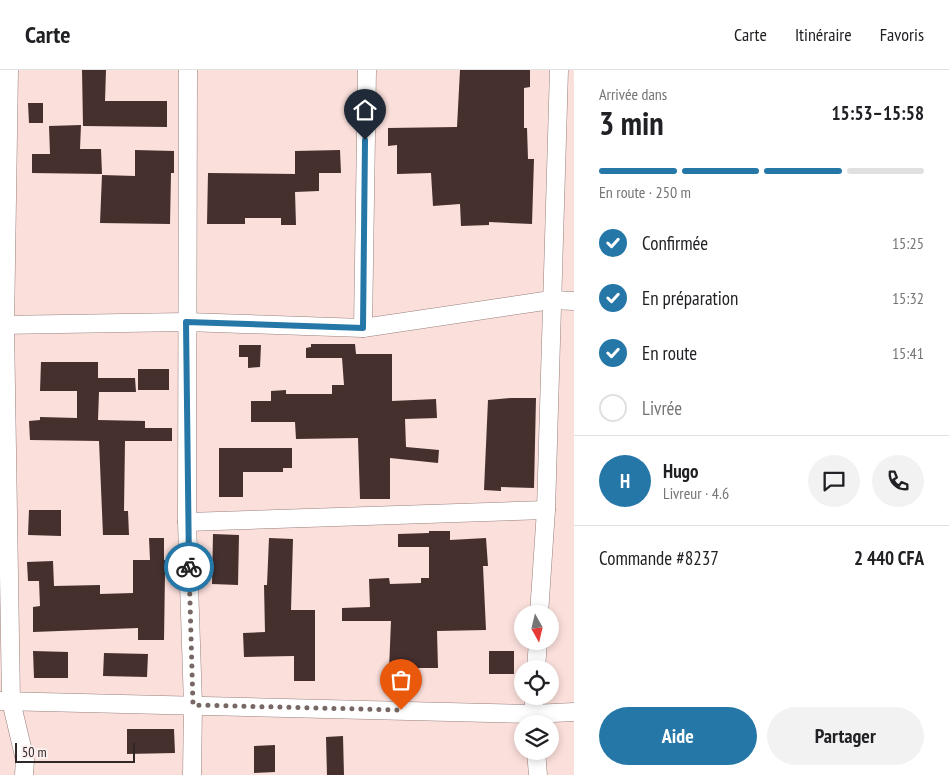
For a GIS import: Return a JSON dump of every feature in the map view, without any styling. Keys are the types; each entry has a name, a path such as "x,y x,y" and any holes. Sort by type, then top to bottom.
{"street":[{"path":"9,70 2,325 6,701 25,760 24,775"},
{"path":"188,70 187,522 193,705 192,775"},
{"path":"363,328 367,70"},
{"path":"540,605 546,510 558,70"},
{"path":"2,325 186,322 363,328 551,300 574,302"},
{"path":"187,522 546,510"},
{"path":"6,701 193,705 514,718"},
{"path":"557,715 574,712"},
{"path":"537,760 538,775"}],"building":[{"path":"82,70 106,70 105,101 167,101 167,127 83,126"},
{"path":"460,70 530,70 530,87 524,88 524,128 527,128 528,159 534,159 532,224 489,222 489,225 461,226 460,204 433,206 431,173 397,174 397,145 388,146 388,128 457,127"},
{"path":"28,103 43,103 43,123 29,123"},
{"path":"81,125 80,149 101,149 102,174 32,173 32,154 50,154 49,126"},
{"path":"135,150 174,151 174,173 171,173 170,224 100,223 102,175 135,176"},
{"path":"340,150 341,173 319,173 319,191 295,192 296,225 281,225 281,218 245,218 245,224 207,224 208,173 295,174 295,151"},
{"path":"311,344 355,344 356,354 392,354 392,401 436,399 437,418 405,419 406,447 439,450 438,463 390,458 390,499 360,499 358,438 296,439 295,422 251,422 251,401 271,401 271,391 286,390 286,394 332,394 332,385 344,385 342,358 306,358 306,348 311,347"},
{"path":"239,345 261,345 260,367 248,368 248,357 239,357"},
{"path":"41,362 98,362 98,378 135,378 136,392 99,392 98,420 145,421 145,428 172,428 172,441 125,441 124,511 128,511 129,535 103,535 99,441 30,440 29,421 40,420 40,417 77,418 77,391 40,391"},
{"path":"138,369 169,369 169,390 138,390"},
{"path":"536,398 534,488 501,487 501,491 484,490 488,400"},
{"path":"219,448 292,448 292,468 283,468 283,472 243,472 243,497 219,497"},
{"path":"29,510 61,510 61,536 28,535"},
{"path":"429,531 450,531 450,540 486,538 488,566 483,566 486,630 437,631 438,668 416,668 416,676 398,676 398,669 389,669 391,621 342,621 342,608 370,607 369,579 389,578 390,584 421,583 421,578 429,578 429,547 398,547 398,534 429,533"},
{"path":"213,534 239,535 238,585 212,584"},
{"path":"149,538 164,538 164,560 174,559 174,573 165,573 164,640 138,640 138,628 33,632 33,607 40,606 39,581 28,581 27,562 53,561 54,586 100,585 100,594 133,593 133,560 150,560"},
{"path":"269,538 293,539 291,610 315,610 315,681 294,681 294,656 244,657 243,633 265,632 264,585 267,585"},
{"path":"33,651 68,652 68,678 34,678"},
{"path":"489,651 514,651 514,674 489,674"},
{"path":"104,653 148,654 147,677 103,676"},
{"path":"127,729 174,729 175,753 127,754"},
{"path":"343,736 344,775 327,775 326,737"},
{"path":"275,745 275,772 254,773 254,746"}],"way so far":[{"path":"189,567 193,705 401,710"}],"route":[{"path":"189,567 186,322 363,328 365,140"}]}
